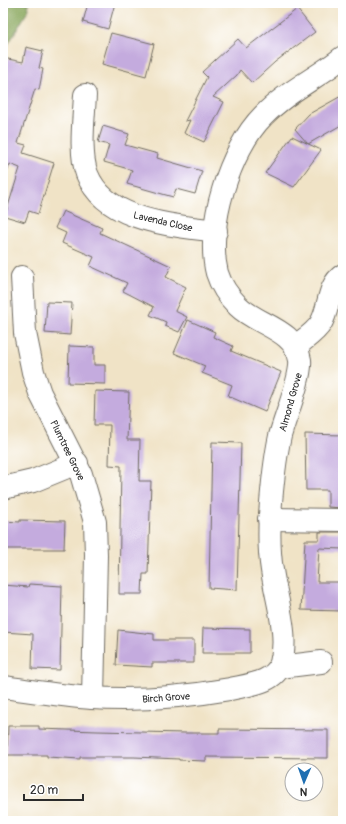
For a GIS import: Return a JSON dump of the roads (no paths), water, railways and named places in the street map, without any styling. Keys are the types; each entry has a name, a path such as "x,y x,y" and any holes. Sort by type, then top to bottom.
{"street":[{"path":"343,57 277,103 250,131 231,167 221,197 214,245 217,272 225,291 246,314 284,335 295,347 320,325 326,314 335,283 343,275"},
{"name":"Lavenda Close","path":"85,95 84,160 87,174 100,194 110,204 139,217 216,231"},
{"name":"Plumtree Grove","path":"22,277 25,333 33,372 40,393 76,463 86,488 96,529 93,698"},
{"name":"Almond Grove","path":"280,667 283,643 271,565 270,519 274,461 300,367 300,359 295,347"},
{"path":"3,488 33,481 76,463"},
{"path":"270,519 343,520"},
{"path":"280,667 321,662"},
{"name":"Birch Grove","path":"3,687 93,698 135,699 195,695 257,683 268,679 280,667"}]}
